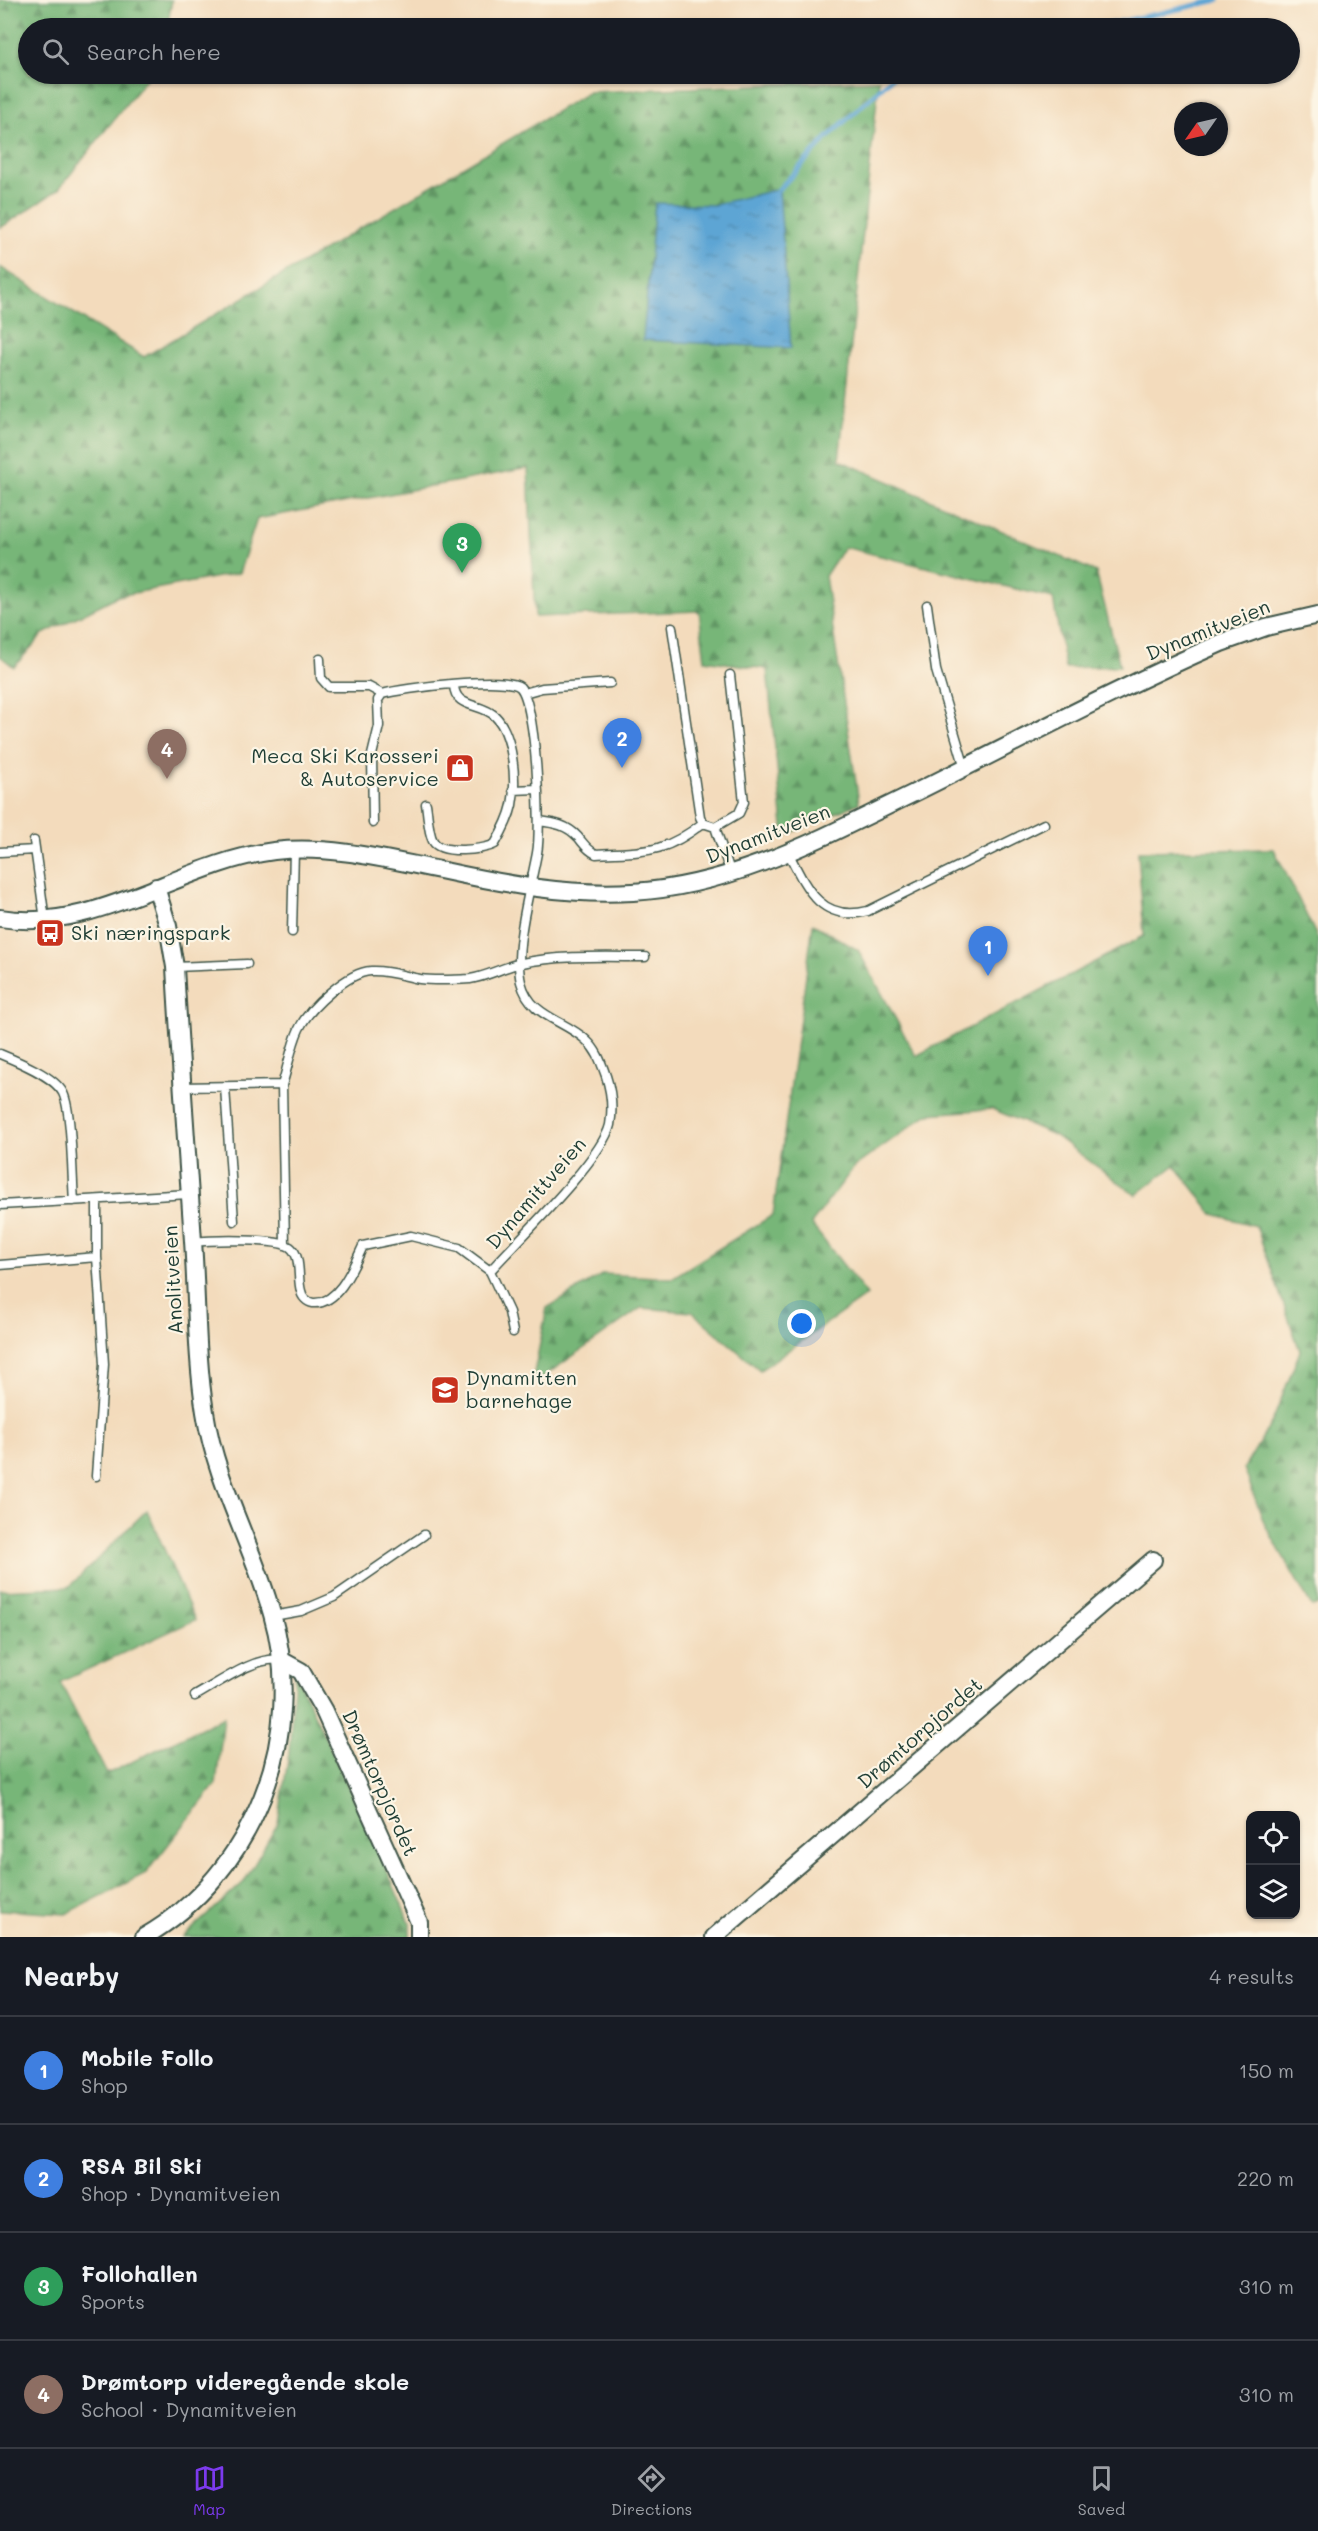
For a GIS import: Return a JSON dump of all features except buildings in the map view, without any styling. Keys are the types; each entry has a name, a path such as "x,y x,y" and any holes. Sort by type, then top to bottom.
{"street":[{"name":"Dynamitveien","path":"45,920 104,907 237,858 294,850 352,853 528,888 581,892 637,892 685,885 731,873 843,829 1221,643 1266,627 1318,615"},
{"name":"Anolitveien","path":"144,1937 174,1917 202,1892 229,1860 254,1818 268,1785 277,1746 281,1700 281,1660 273,1616 266,1592 233,1514 210,1440 202,1385 175,967 168,926 156,887"},
{"path":"0,918 45,920"},
{"name":"Drømtorpjordet","path":"714,1937 1153,1560"},
{"name":"Drømtorpjordet","path":"281,1660 301,1671 324,1711 419,1922 419,1937"}],"lane":[{"path":"927,605 936,670 965,768"},
{"path":"672,627 699,811 703,823"},
{"path":"320,659 321,678 329,687 369,687 382,694 484,682 512,682 524,693 542,688 610,683"},
{"path":"703,823 715,827 739,813 744,802 730,675"},
{"path":"426,804 432,840 436,845 443,848 475,851 495,844 503,831 512,806 510,746 503,726 492,713 464,703 457,698 454,685"},
{"name":"Dynamittveien","path":"490,1271 584,1168 606,1137 610,1123 610,1089 597,1053 576,1032 536,1009 523,990 519,963 528,888 538,851 539,821 532,720 524,693"},
{"path":"373,823 372,755 379,726 378,700 382,694"},
{"path":"513,790 537,789"},
{"path":"539,821 564,826 571,830 590,851 596,854 654,850 667,846 703,823"},
{"path":"788,852 805,884 817,900 834,911 856,914 1044,824"},
{"path":"715,827 731,873"},
{"path":"0,852 35,846 45,920"},
{"path":"292,932 294,850"},
{"path":"193,1242 268,1242 285,1245 282,1085 299,1029 329,994 349,976 371,971 391,972 422,979 470,979 519,963 544,959 645,957"},
{"path":"175,967 247,964"},
{"path":"0,1054 20,1062 54,1083 63,1093 74,1201"},
{"path":"182,1087 282,1085"},
{"path":"225,1087 234,1221"},
{"path":"0,1205 189,1194"},
{"path":"96,1476 104,1364 97,1257 97,1201"},
{"name":"Dynamittveien","path":"285,1245 296,1253 301,1293 306,1301 312,1303 330,1298 338,1290 363,1246 411,1236 459,1248 490,1271 510,1312 513,1332"},
{"path":"0,1265 97,1257"},
{"path":"273,1616 301,1611 334,1597 424,1535"},
{"path":"195,1696 252,1665 270,1658 281,1660"}],"green space":[{"path":"0,0 172,0 169,18 18,18 18,84 142,84 58,190 0,228"},
{"path":"782,84 879,84 839,460 1096,572 1120,666 1065,668 1053,598 844,547 825,576 859,803 784,836 767,669 705,660 699,611 535,617 528,468 257,519 239,573 118,596 43,634 14,667 0,656 0,267 144,357 589,92"},
{"path":"1274,849 1318,939 1318,1605 1312,1607 1264,1523 1244,1468 1273,1420 1300,1351 1256,1226 1213,1214 1175,1165 1136,1195 1054,1135 992,1109 928,1114 854,1167 811,1224 867,1295 760,1370 692,1312 641,1308 536,1382 533,1378 547,1308 603,1274 672,1278 773,1215 813,924 858,950 916,1056 1144,936 1138,851"},
{"path":"147,1510 195,1620 60,1682 107,1774 224,1717 216,1784 146,1873 66,1914 0,1910 0,1590 69,1587"},
{"path":"295,1673 382,1859 410,1924 410,1937 183,1937 244,1882 278,1823 289,1753"}],"water":[{"path":"779,189 791,348 643,340 655,203 713,205"}],"waterway":[{"path":"1138,18 1219,0"},
{"path":"779,189 830,135 885,84"}],"place":[{"name":"Follohallen","path":"462,573"},
{"name":"Meca Ski Karosseri & Autoservice","path":"460,768"},
{"name":"RSA Bil Ski","path":"622,768"},
{"name":"Drømtorp videregående skole","path":"167,779"},
{"name":"Ski næringspark","path":"50,933"},
{"name":"Mobile Follo","path":"988,976"},
{"name":"Dynamitten barnehage","path":"445,1390"}]}
